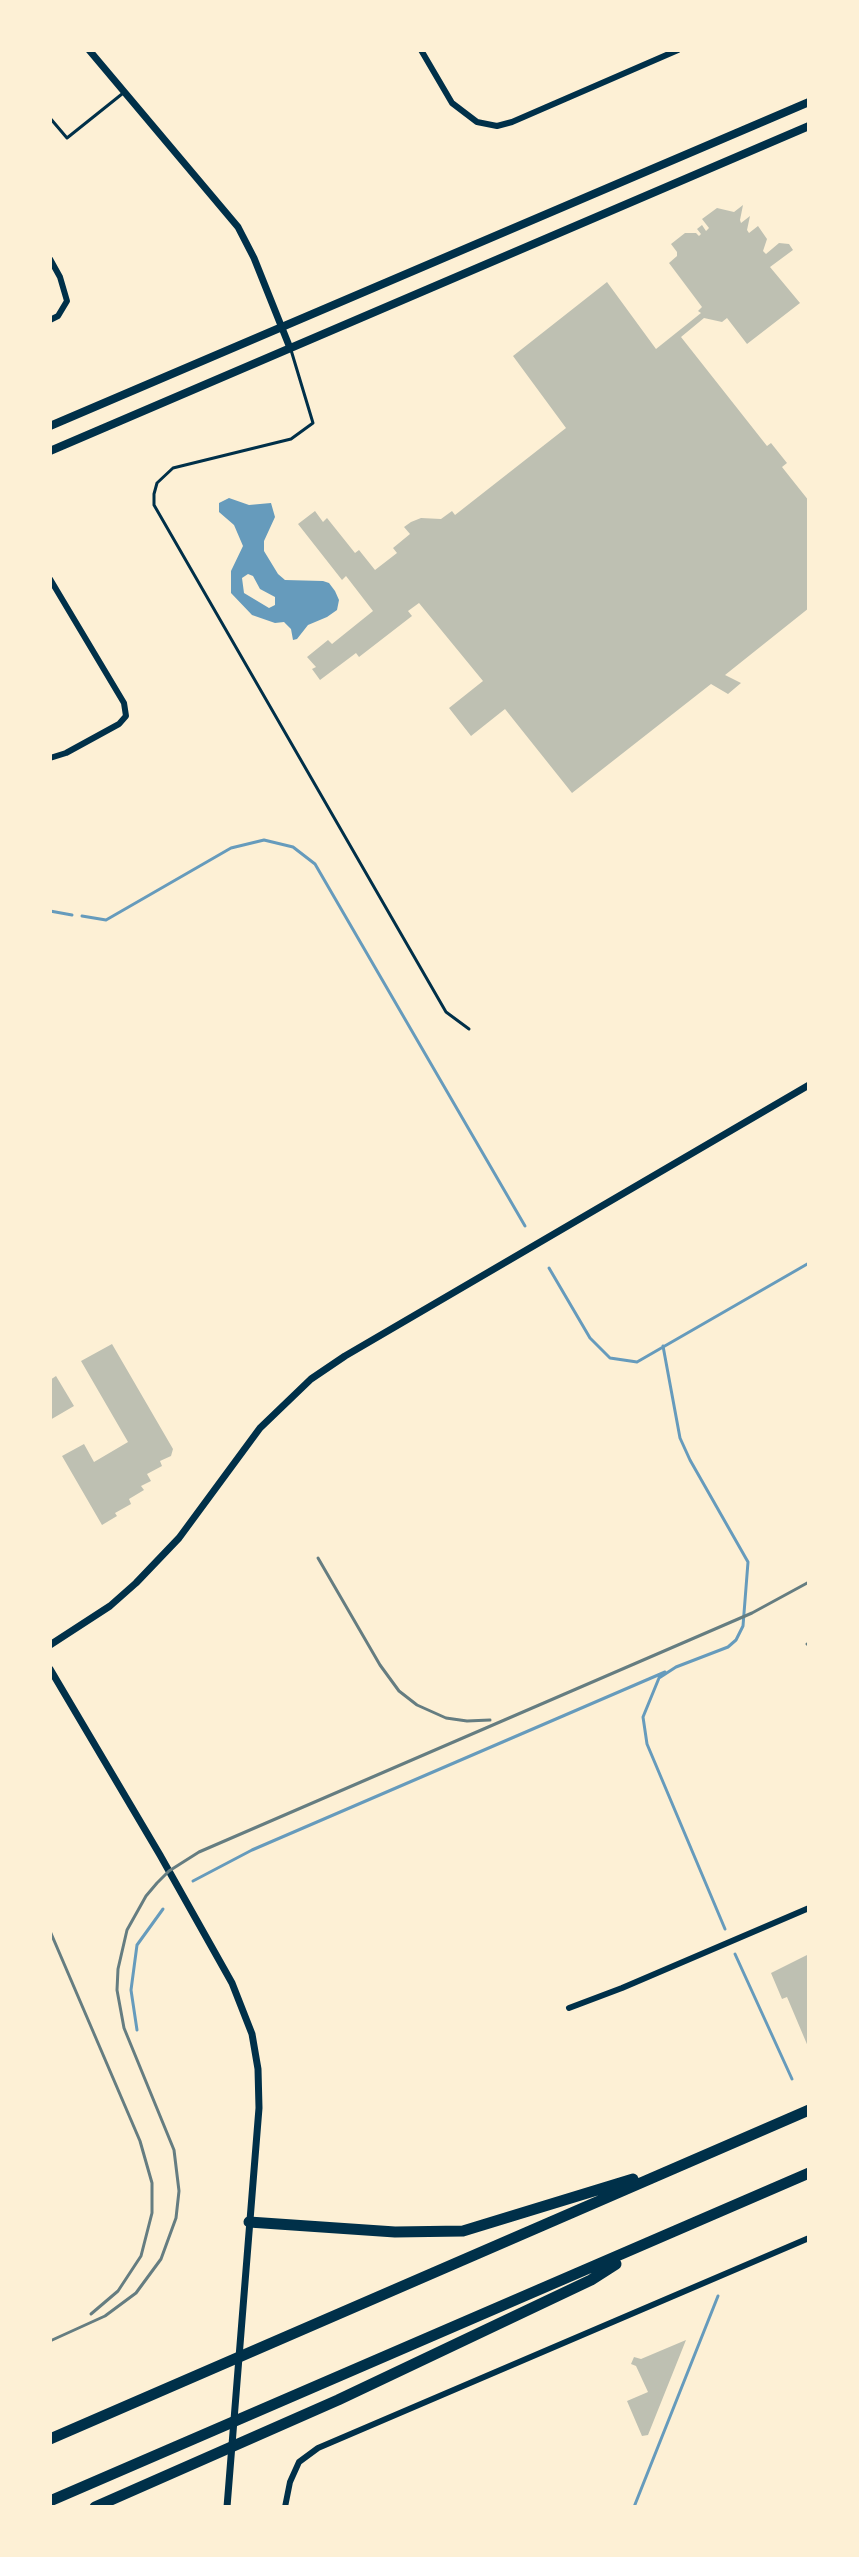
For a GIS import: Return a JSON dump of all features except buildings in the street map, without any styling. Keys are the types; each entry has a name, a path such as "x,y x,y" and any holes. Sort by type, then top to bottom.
{"highway":[{"path":"50,2439 809,2110"},
{"path":"249,2222 395,2232 463,2231 605,2185 665,2171"},
{"path":"50,2501 809,2173"},
{"path":"95,2507 338,2400 591,2280 642,2247"}],"main road":[{"path":"50,426 809,102"},
{"path":"50,451 809,126"}],"street":[{"path":"89,50 238,227 290,348"},
{"path":"421,50 452,103 477,122 497,126 678,50"},
{"path":"50,259 60,277 67,301 58,316 50,320"},
{"path":"50,579 124,703 126,716 119,724 66,753 50,758"},
{"path":"50,1645 110,1606 136,1583 179,1538 260,1428 311,1379 345,1356 809,1085"},
{"path":"50,1669 232,1983 245,2011 258,2069 259,2108 227,2507"},
{"path":"569,2008 809,1908"},
{"path":"285,2507 290,2482 299,2462 318,2448 809,2238"}],"lane":[{"path":"50,118 67,138 125,91"},
{"path":"290,348 313,423 291,439 173,468 157,483 154,505 446,1012 469,1029"}],"water":[{"path":"229,498 249,505 271,503 275,517 264,541 264,551 278,574 285,580 329,583 339,600 337,610 308,625 293,640 291,629 284,622 275,623 252,615 231,593 231,571 243,546 234,525 219,512 219,503","holes":["248,574 253,576 260,589 275,597 275,605 269,608 244,593 242,578"]}],"waterway":[{"path":"82,916 106,920 231,848 264,840 293,847 315,864 525,1226"},
{"path":"50,911 72,915"},
{"path":"549,1268 590,1338 610,1358 637,1362 809,1263"},
{"path":"663,1346 680,1438 748,1562 743,1626 736,1640 728,1647 676,1667 659,1678 643,1717 647,1744 725,1929"},
{"path":"193,1881 252,1850 665,1672"},
{"path":"137,2030 131,1990 137,1945 163,1909"},
{"path":"735,1954 792,2079"},
{"path":"634,2507 718,2296"}],"railway":[{"path":"318,1558 380,1665 399,1691 417,1705 446,1718 490,1720"},
{"path":"50,2341 105,2316 136,2293 161,2259 176,2218 179,2191 174,2150 124,2028 117,1990 118,1969 127,1930 157,1883 169,1871 199,1852 752,1613 809,1582"},
{"path":"50,1931 140,2141 152,2183 152,2213 141,2256 118,2291 91,2314"}]}
